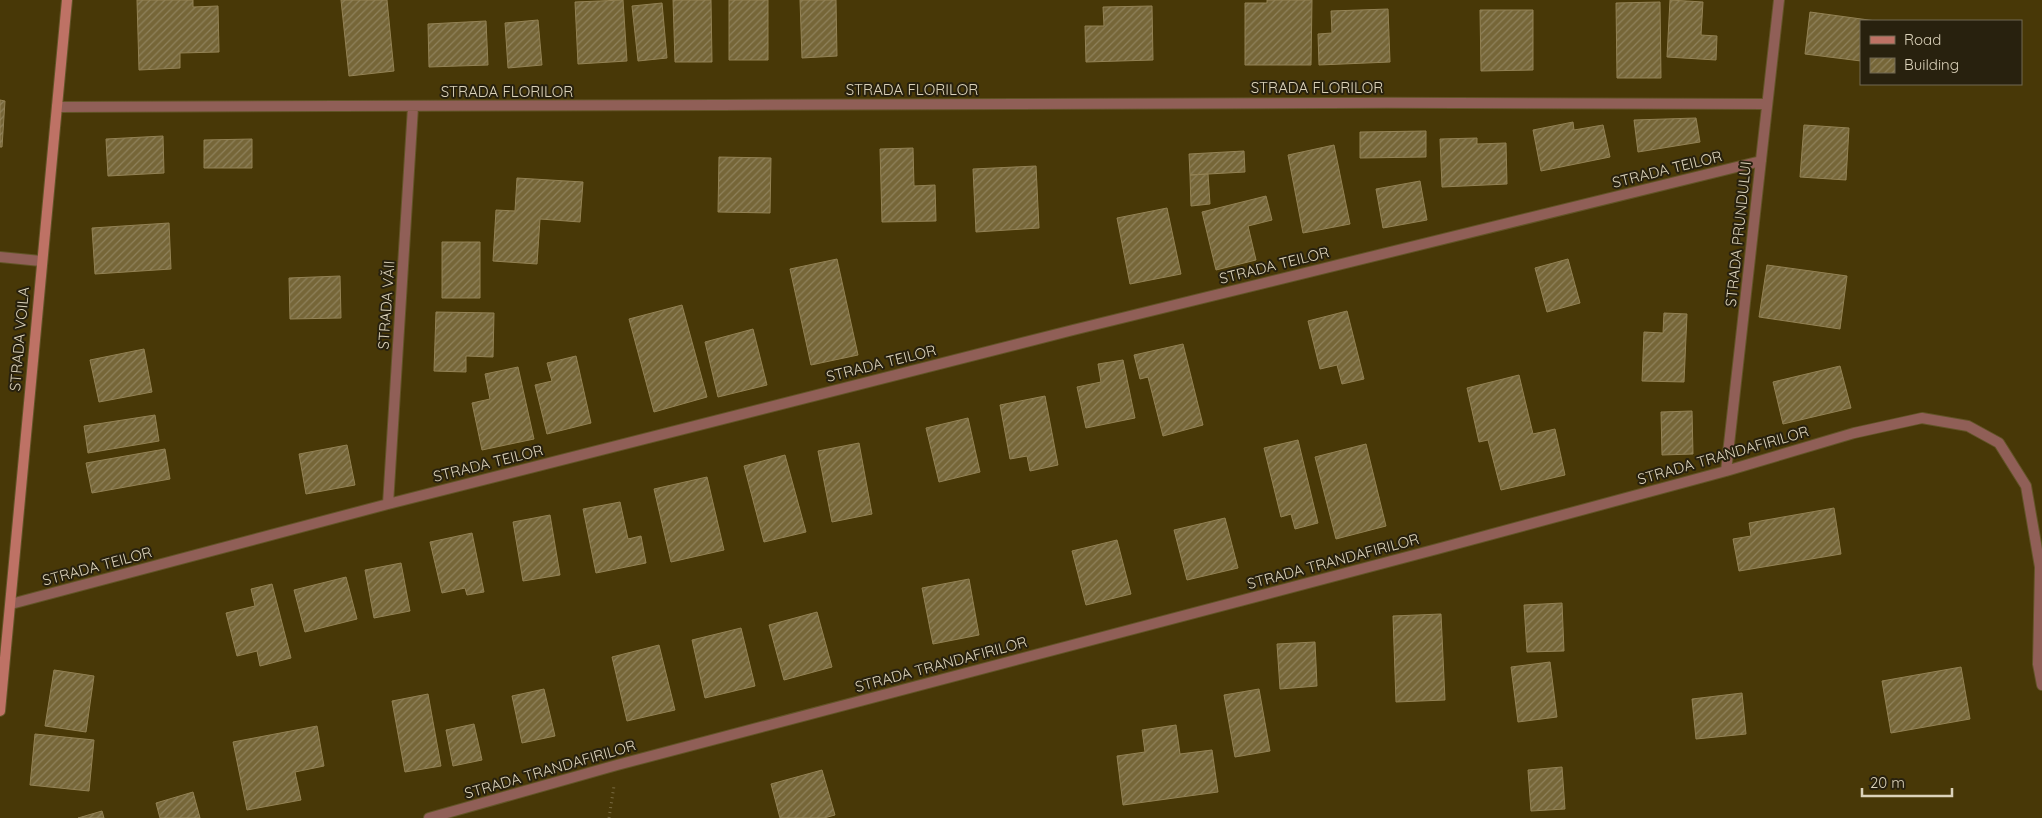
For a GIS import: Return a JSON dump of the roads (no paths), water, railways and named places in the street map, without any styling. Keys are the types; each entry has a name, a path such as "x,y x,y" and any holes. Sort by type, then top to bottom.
{"main road":[{"name":"STRADA VOILA","path":"0,711 67,0"}],"street":[{"name":"STRADA PRUNDULUI","path":"1726,471 1779,0"},
{"name":"STRADA FLORILOR","path":"57,107 413,107 1369,101 1767,104"},
{"name":"STRADA VĂII","path":"388,504 413,107"},
{"name":"STRADA TEILOR","path":"10,604 388,504 1073,330 1761,162"},
{"path":"0,257 42,261"},
{"name":"STRADA TRANDAFIRILOR","path":"429,818 617,765 1726,471 1854,433 1922,418 1968,426 1999,443 2026,486 2040,567 2038,664 2042,685"}]}
